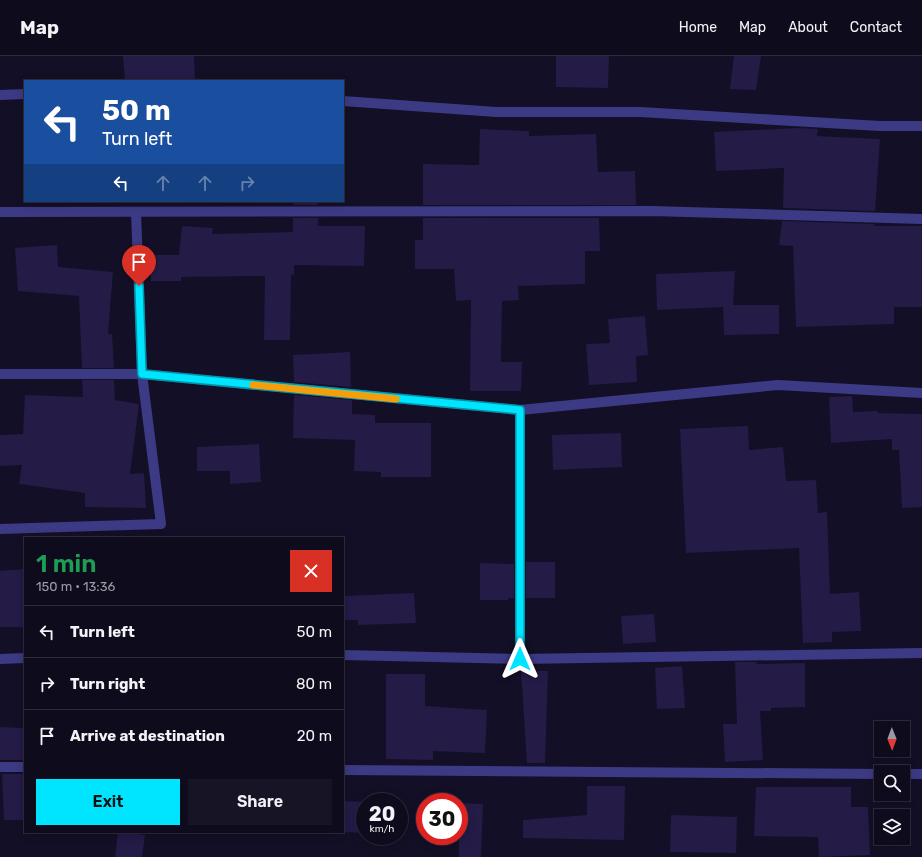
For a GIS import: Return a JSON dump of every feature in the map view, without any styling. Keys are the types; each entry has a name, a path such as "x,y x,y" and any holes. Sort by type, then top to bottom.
{"street":[{"path":"0,94 24,94"},
{"path":"344,101 496,112 640,112 880,126 922,126"},
{"path":"0,212 652,211 922,219"},
{"path":"0,529 162,524 142,374 136,212"},
{"path":"0,374 142,374 520,410 778,385 922,393"},
{"path":"520,410 520,659"},
{"path":"344,655 520,659 922,653"},
{"path":"0,659 24,658"},
{"path":"0,767 24,767"},
{"path":"344,770 874,774"},
{"path":"910,774 922,774"}],"building":[{"path":"123,56 194,56 195,80 125,80"},
{"path":"556,56 609,56 608,88 556,87"},
{"path":"734,56 761,56 756,90 730,89"},
{"path":"797,128 818,129 817,136 880,139 875,211 783,208 784,168 716,171 714,132"},
{"path":"480,129 529,131 529,136 596,134 598,172 635,171 636,205 423,205 423,164 479,165"},
{"path":"294,202 318,202 318,205 294,205"},
{"path":"293,218 318,218 318,226 365,226 364,266 294,265 294,274 291,275 290,340 264,340 265,276 181,277 181,281 151,281 151,255 179,255 182,226 213,228 212,234 293,232"},
{"path":"423,218 599,218 600,251 585,251 585,284 518,286 519,300 502,301 501,362 522,362 521,391 470,391 471,300 456,301 454,269 415,269 415,240 423,240"},
{"path":"782,221 874,224 874,226 922,226 922,307 894,307 894,324 796,327 793,246 779,245"},
{"path":"57,245 58,267 113,272 108,334 112,334 114,368 82,368 79,296 18,291 15,248"},
{"path":"735,271 733,305 779,305 779,334 724,335 723,307 657,310 656,274"},
{"path":"645,316 648,355 636,356 637,382 589,385 586,344 610,343 608,319"},
{"path":"350,352 351,387 294,382 293,355"},
{"path":"82,380 114,380 115,400 139,404 130,474 144,473 146,508 85,507 85,493 19,484 22,465 0,466 0,435 23,434 25,395 83,397"},
{"path":"294,395 352,400 352,414 375,415 375,423 431,423 431,477 381,477 381,472 354,471 355,440 293,438"},
{"path":"852,396 853,412 878,411 878,413 922,414 922,507 902,508 899,450 892,450 892,439 831,443 829,397"},
{"path":"748,426 749,450 783,447 786,481 816,480 818,513 827,512 830,594 859,592 861,631 832,632 832,642 803,643 799,548 686,553 680,429"},
{"path":"621,433 622,467 553,470 552,435"},
{"path":"259,444 261,482 230,484 230,471 197,471 197,447"},
{"path":"526,562 555,562 555,598 526,598"},
{"path":"480,563 514,564 514,598 508,598 508,600 480,600"},
{"path":"24,569 24,627 0,627 0,571"},
{"path":"414,593 416,623 358,625 358,620 344,620 344,596"},
{"path":"654,614 656,642 623,644 621,616"},
{"path":"735,662 756,662 757,664 805,663 805,707 771,708 771,711 760,711 763,760 725,762 723,724 737,724"},
{"path":"682,666 685,708 657,709 655,668"},
{"path":"521,670 548,671 545,763 527,763"},
{"path":"386,674 425,674 425,706 487,710 485,753 433,751 433,760 386,759"},
{"path":"0,727 24,728 24,760 0,760"},
{"path":"2,774 24,774 24,820 4,820"},
{"path":"587,786 625,786 624,840 523,838 523,820 587,815"},
{"path":"756,787 851,787 851,807 868,807 870,855 819,857 818,837 754,836"},
{"path":"344,801 356,801 356,833 344,832"},
{"path":"468,803 483,804 481,857 459,857 459,845 468,845"},
{"path":"671,815 737,817 736,853 670,852"},
{"path":"118,833 145,835 142,857 115,857"}],"slow traffic":[{"path":"253,385 396,399"}],"route":[{"path":"139,286 142,374 520,410 520,659"}]}
